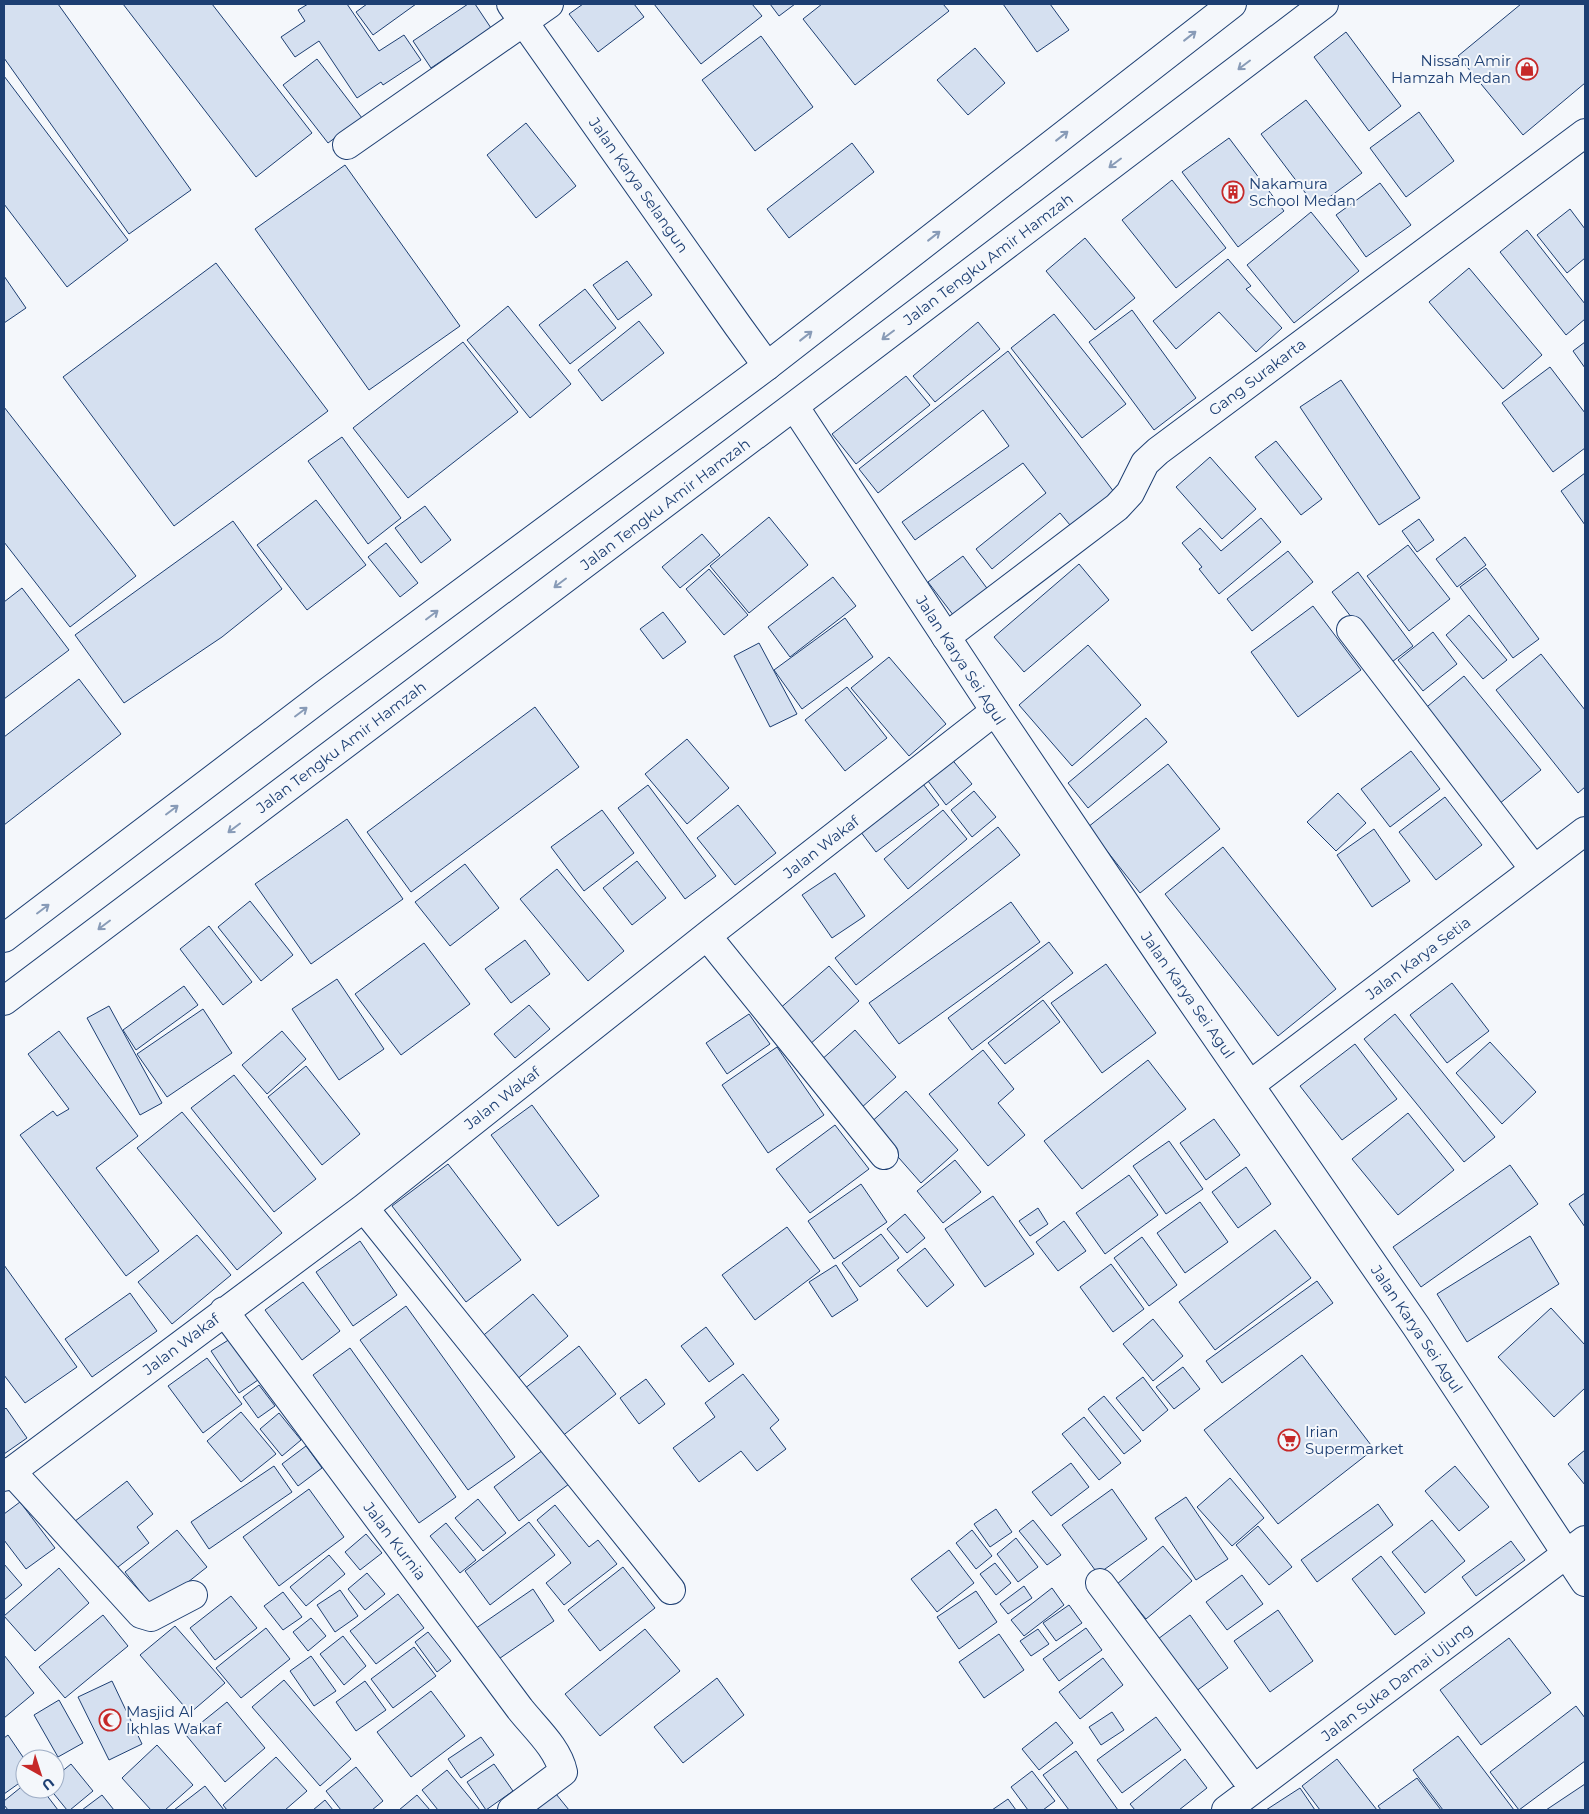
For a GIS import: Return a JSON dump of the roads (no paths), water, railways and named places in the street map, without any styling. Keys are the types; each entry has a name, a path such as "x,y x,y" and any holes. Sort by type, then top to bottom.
{"street":[{"path":"347,145 517,13 549,4"},
{"path":"4,938 325,694 768,366 1232,4"},
{"name":"Jalan Tengku Amir Hamzah","path":"4,1001 1324,4"},
{"name":"Jalan Karya Selangun","path":"517,13 768,366"},
{"name":"Gang Surakarta","path":"946,637 1117,507 1130,492 1145,463 1158,451 1585,133"},
{"name":"Jalan Karya Sei Agul","path":"794,406 995,712 1168,967 1416,1326 1576,1546 1585,1582"},
{"path":"1351,630 1534,869"},
{"name":"Jalan Wakaf","path":"7,1474 364,1208 707,936 995,712"},
{"name":"Jalan Karya Setia","path":"1250,1085 1585,831"},
{"path":"707,936 884,1155"},
{"path":"364,1208 671,1590"},
{"name":"Jalan Kurnia","path":"224,1311 561,1762 563,1772 512,1810"},
{"path":"7,1474 141,1614 151,1618 193,1595"},
{"name":"Jalan Suka Damai Ujung","path":"1229,1809 1576,1546"},
{"path":"1100,1583 1254,1790"}],"place":[{"name":"Nissan Amir Hamzah Medan","path":"1527,69"},
{"name":"Nakamura School Medan","path":"1233,192"},
{"name":"Irian Supermarket","path":"1289,1440"},
{"name":"Masjid Al Ikhlas Wakaf","path":"110,1720"}]}
